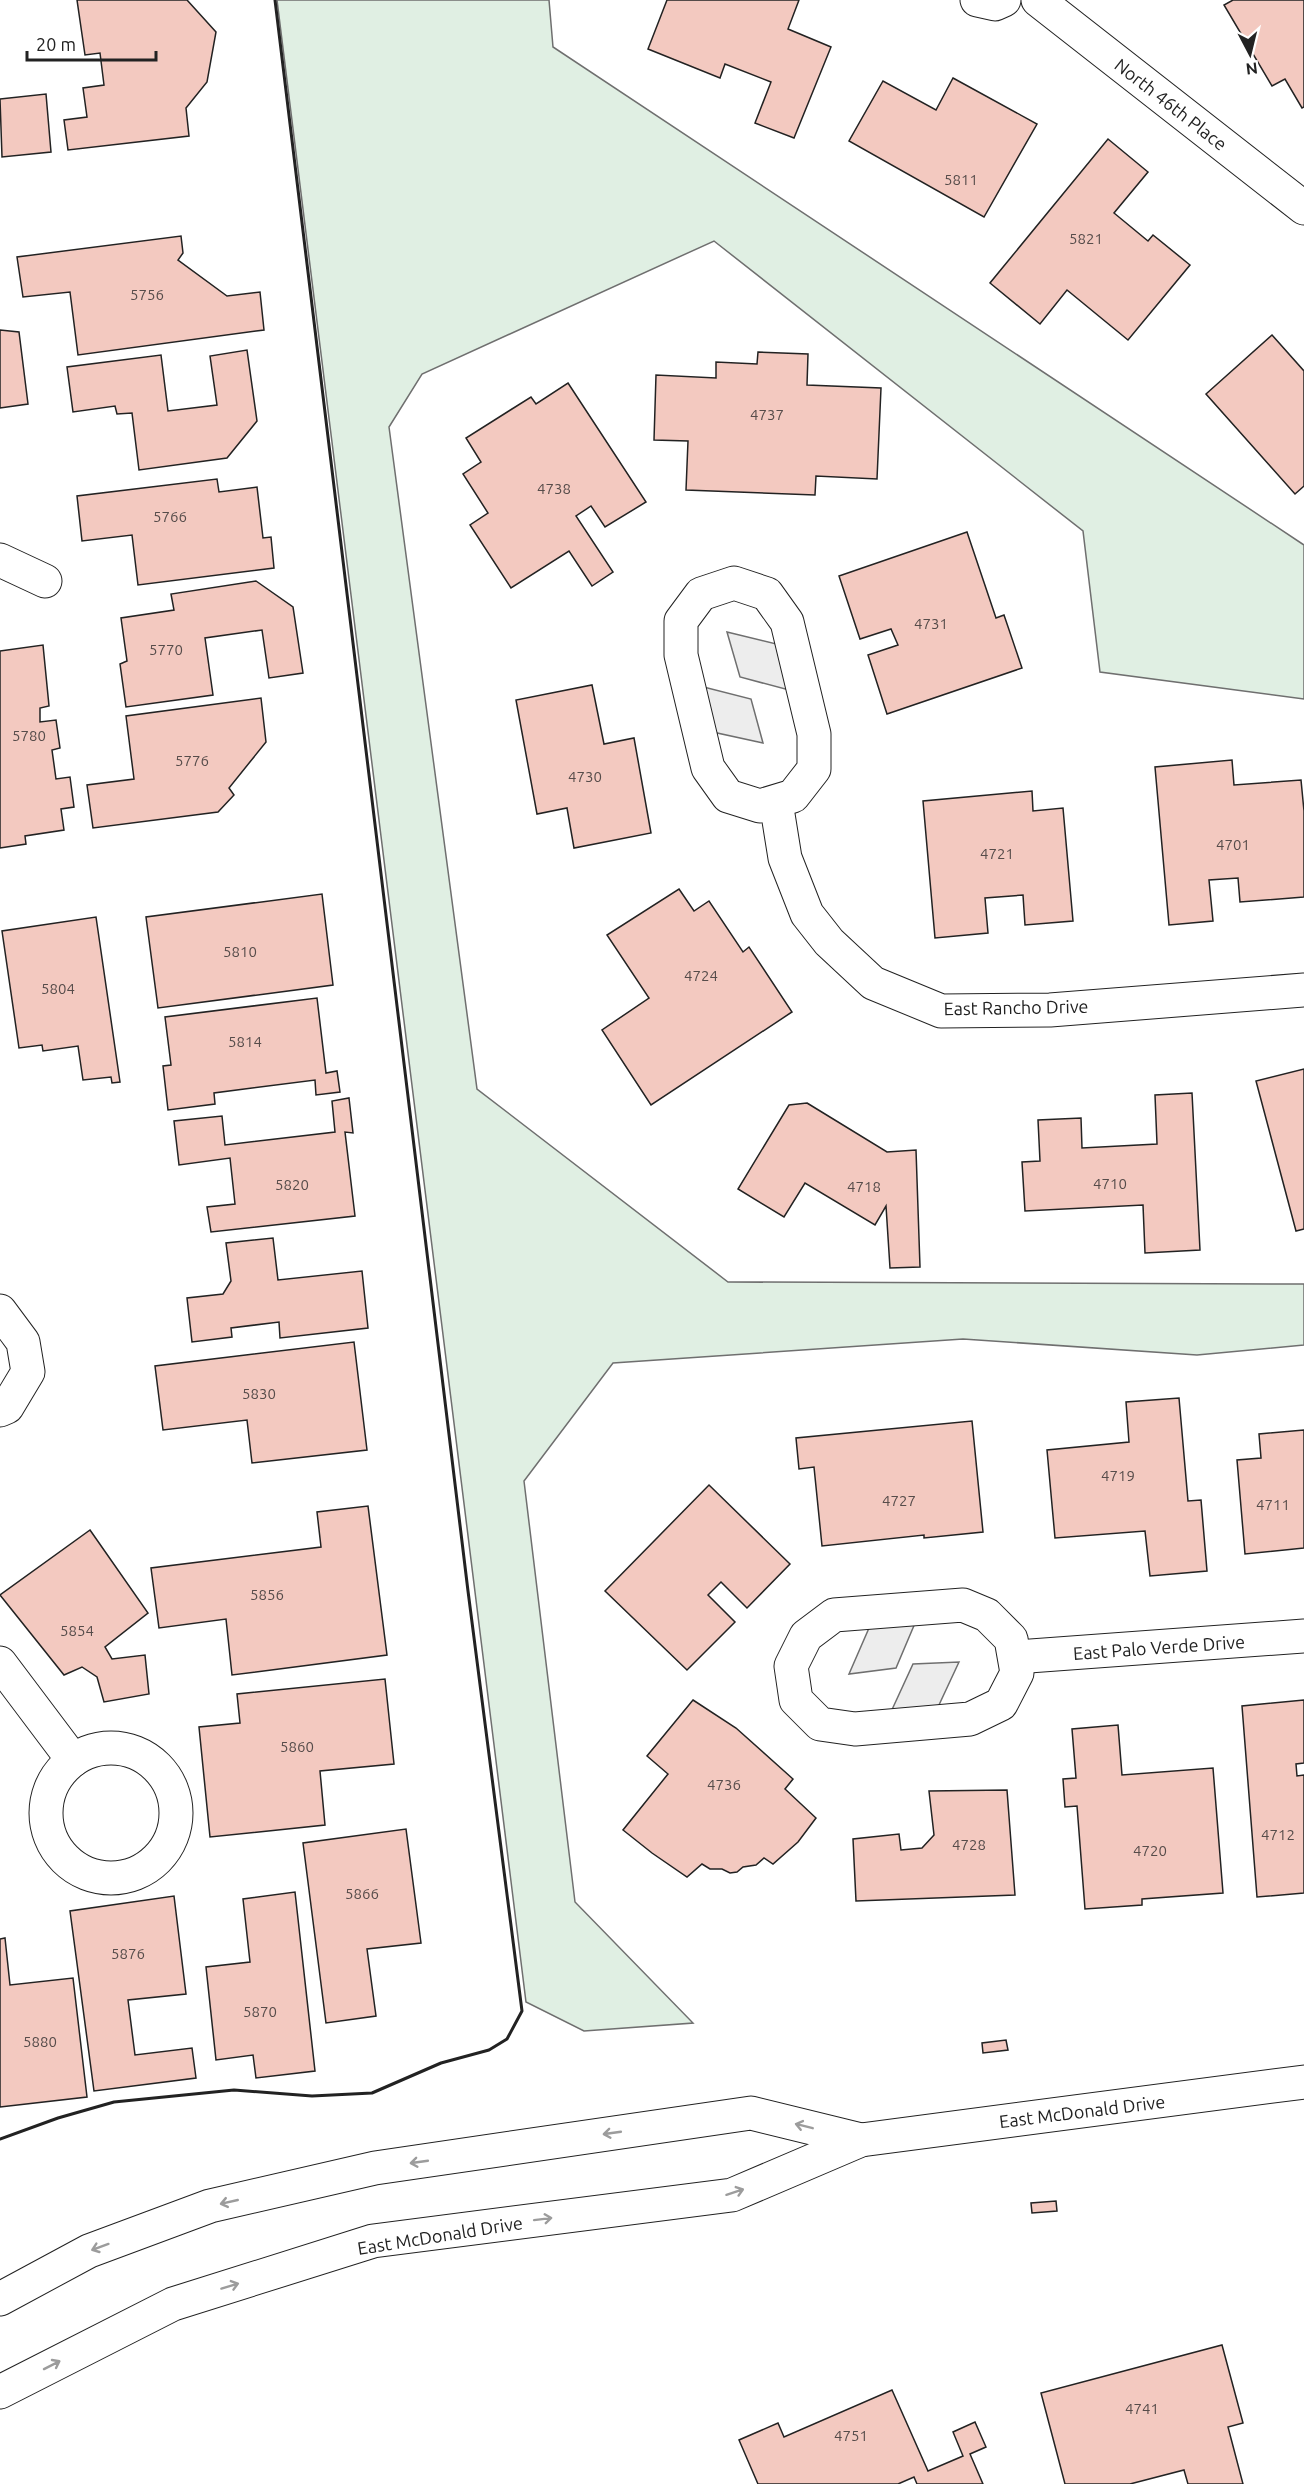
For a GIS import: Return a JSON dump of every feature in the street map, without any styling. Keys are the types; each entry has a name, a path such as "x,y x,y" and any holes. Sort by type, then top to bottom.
{"street":[{"path":"978,0 995,4 1004,0"},
{"name":"North 46th Place","path":"1038,0 1304,208"},
{"path":"0,560 45,581"},
{"path":"734,583 767,594 787,622 814,734 814,769 794,796 776,802 760,806 728,796 708,768 681,655 681,621 701,594 734,583"},
{"name":"East Rancho Drive","path":"776,802 785,858 807,914 829,942 873,983 941,1011 1050,1010 1304,990"},
{"path":"0,1311 23,1341 28,1372 7,1407 0,1410"},
{"path":"963,1605 987,1615 1011,1639 1015,1657 1017,1673 1001,1704 970,1719 855,1729 820,1724 796,1700 791,1666 806,1636 834,1615 963,1605"},
{"name":"East Palo Verde Drive","path":"1015,1657 1304,1636"},
{"path":"0,1663 73,1760"},
{"name":"East McDonald Drive","path":"0,2392 173,2304 373,2241 732,2194 861,2140 1304,2082"},
{"name":"East McDonald Drive","path":"0,2299 89,2251 210,2206 375,2168 751,2113 861,2140"}],"green space":[{"path":"277,0 549,0 553,47 1304,545 1304,699 1100,672 1083,531 714,241 422,374 389,427 477,1089 728,1282 1304,1284 1304,1345 1197,1355 963,1339 613,1363 524,1481 575,1902 693,2023 584,2031 526,2002"}],"shaded area":[{"path":"727,632 793,648 804,694 740,677"},
{"path":"688,683 751,699 763,743 699,729"},
{"path":"921,1609 896,1668 849,1674 876,1612"},
{"path":"959,1662 931,1722 884,1727 913,1664"}],"building":[{"path":"77,0 187,0 216,32 207,82 186,108 189,136 68,150 64,120 87,117 83,88 104,85 100,53 85,55"},
{"path":"667,0 799,0 788,29 831,47 794,138 755,123 771,82 725,64 720,78 648,49"},
{"path":"1233,0 1304,0 1304,107 1302,108 1285,79 1272,86 1224,5"},
{"path":"953,78 1037,124 984,217 849,141 883,81 936,110"},
{"path":"46,94 51,152 2,157 0,99"},
{"path":"1108,139 1148,172 1114,213 1148,241 1153,235 1190,265 1128,340 1067,290 1040,324 990,283"},
{"path":"181,236 183,253 178,260 227,296 260,292 264,330 78,355 70,292 23,297 17,257"},
{"path":"0,330 19,332 28,404 0,408"},
{"path":"1272,335 1304,371 1304,486 1295,494 1206,394"},
{"path":"247,350 257,421 227,458 139,470 132,413 117,414 115,406 73,412 67,367 161,355 168,411 217,405 210,356"},
{"path":"758,352 808,354 807,385 881,388 877,479 816,476 815,495 686,490 688,441 654,440 656,375 716,378 716,362 757,364"},
{"path":"568,383 646,502 605,527 591,506 576,516 613,572 592,586 569,551 511,588 470,525 488,513 463,474 481,462 466,438 531,397 536,404"},
{"path":"217,479 219,492 257,487 263,538 271,537 274,568 138,585 132,535 82,541 77,496"},
{"path":"967,532 996,618 1004,615 1022,668 887,714 868,655 898,645 891,629 860,639 839,576"},
{"path":"256,581 293,607 303,673 269,678 262,630 205,638 213,695 126,707 120,664 127,661 121,618 174,610 171,594"},
{"path":"43,645 49,706 40,708 40,722 56,720 60,748 52,750 56,779 70,777 74,807 61,809 64,830 25,836 26,844 0,848 0,651"},
{"path":"592,685 604,744 634,738 651,833 574,848 567,808 537,814 516,700"},
{"path":"261,698 266,742 229,788 234,795 218,812 93,828 87,785 134,779 126,716"},
{"path":"1232,760 1234,785 1301,780 1304,811 1304,897 1240,902 1238,878 1209,880 1213,921 1169,925 1155,767"},
{"path":"1032,791 1033,811 1063,808 1073,921 1025,925 1023,895 985,898 988,933 935,938 923,801"},
{"path":"679,889 694,911 709,901 743,952 749,947 792,1012 651,1105 602,1030 649,998 607,935"},
{"path":"322,894 333,985 158,1008 146,917"},
{"path":"96,917 120,1082 112,1083 111,1077 83,1080 78,1046 43,1051 42,1045 19,1048 2,931"},
{"path":"317,998 326,1073 337,1071 340,1092 316,1095 315,1080 214,1093 215,1104 168,1110 163,1066 171,1065 165,1017"},
{"path":"1304,1069 1304,1229 1296,1231 1256,1081"},
{"path":"1192,1093 1200,1250 1145,1253 1143,1205 1025,1211 1022,1162 1040,1161 1038,1120 1081,1118 1082,1148 1157,1144 1155,1095"},
{"path":"349,1098 353,1133 345,1132 355,1216 211,1232 207,1207 235,1204 230,1158 179,1165 174,1121 222,1116 225,1145 335,1132 332,1101"},
{"path":"807,1103 887,1152 916,1150 920,1267 890,1268 886,1206 875,1225 805,1183 784,1217 738,1189 789,1105"},
{"path":"273,1238 278,1280 362,1271 368,1328 280,1338 279,1322 231,1328 232,1337 192,1342 187,1298 223,1294 231,1281 226,1243"},
{"path":"354,1342 367,1450 252,1463 247,1420 163,1430 155,1366"},
{"path":"1179,1398 1188,1501 1201,1500 1207,1571 1150,1576 1145,1531 1055,1538 1047,1450 1129,1442 1126,1402"},
{"path":"972,1421 983,1532 924,1538 924,1535 822,1546 814,1467 799,1469 796,1438"},
{"path":"1304,1430 1304,1548 1245,1554 1237,1460 1261,1458 1259,1434"},
{"path":"709,1485 790,1564 747,1608 721,1582 708,1595 735,1622 687,1670 605,1591"},
{"path":"368,1506 387,1655 232,1675 226,1619 159,1628 151,1568 321,1547 317,1512"},
{"path":"90,1530 148,1613 105,1647 112,1659 145,1655 149,1694 104,1702 97,1677 82,1667 64,1675 0,1595"},
{"path":"385,1679 394,1764 320,1771 325,1825 210,1837 199,1727 240,1723 237,1694"},
{"path":"693,1700 736,1728 793,1779 785,1789 816,1818 798,1842 773,1864 764,1858 756,1865 743,1867 737,1872 730,1873 722,1869 710,1869 702,1864 687,1877 623,1830 668,1774 647,1756"},
{"path":"1304,1700 1304,1763 1296,1764 1297,1776 1304,1775 1304,1893 1257,1897 1242,1706"},
{"path":"1118,1725 1122,1775 1213,1768 1223,1893 1142,1899 1142,1905 1085,1909 1077,1806 1065,1807 1063,1779 1076,1778 1072,1729"},
{"path":"1007,1790 1015,1895 856,1901 853,1839 899,1834 901,1850 922,1848 934,1835 929,1791"},
{"path":"406,1829 421,1943 367,1949 376,2016 326,2023 303,1843"},
{"path":"295,1892 315,2071 256,2078 253,2055 216,2060 206,1967 250,1962 243,1899"},
{"path":"174,1896 186,1994 128,2000 135,2055 192,2048 196,2078 94,2091 70,1911"},
{"path":"5,1938 10,1985 73,1978 87,2097 0,2107 0,1939"},
{"path":"1006,2040 1008,2050 983,2053 982,2043"},
{"path":"1056,2201 1057,2211 1032,2213 1031,2203"},
{"path":"1222,2345 1243,2423 1228,2427 1243,2484 1188,2484 1184,2470 1130,2484 1065,2484 1041,2393"},
{"path":"892,2390 928,2471 963,2456 953,2432 975,2422 986,2447 970,2454 983,2484 917,2484 914,2477 898,2484 758,2484 739,2440 778,2423 784,2437"}],"wall":[{"path":"0,2139 58,2118 114,2102 234,2090 312,2096 372,2093 441,2063 489,2050 507,2039 522,2011 468,1591 275,0"}]}
